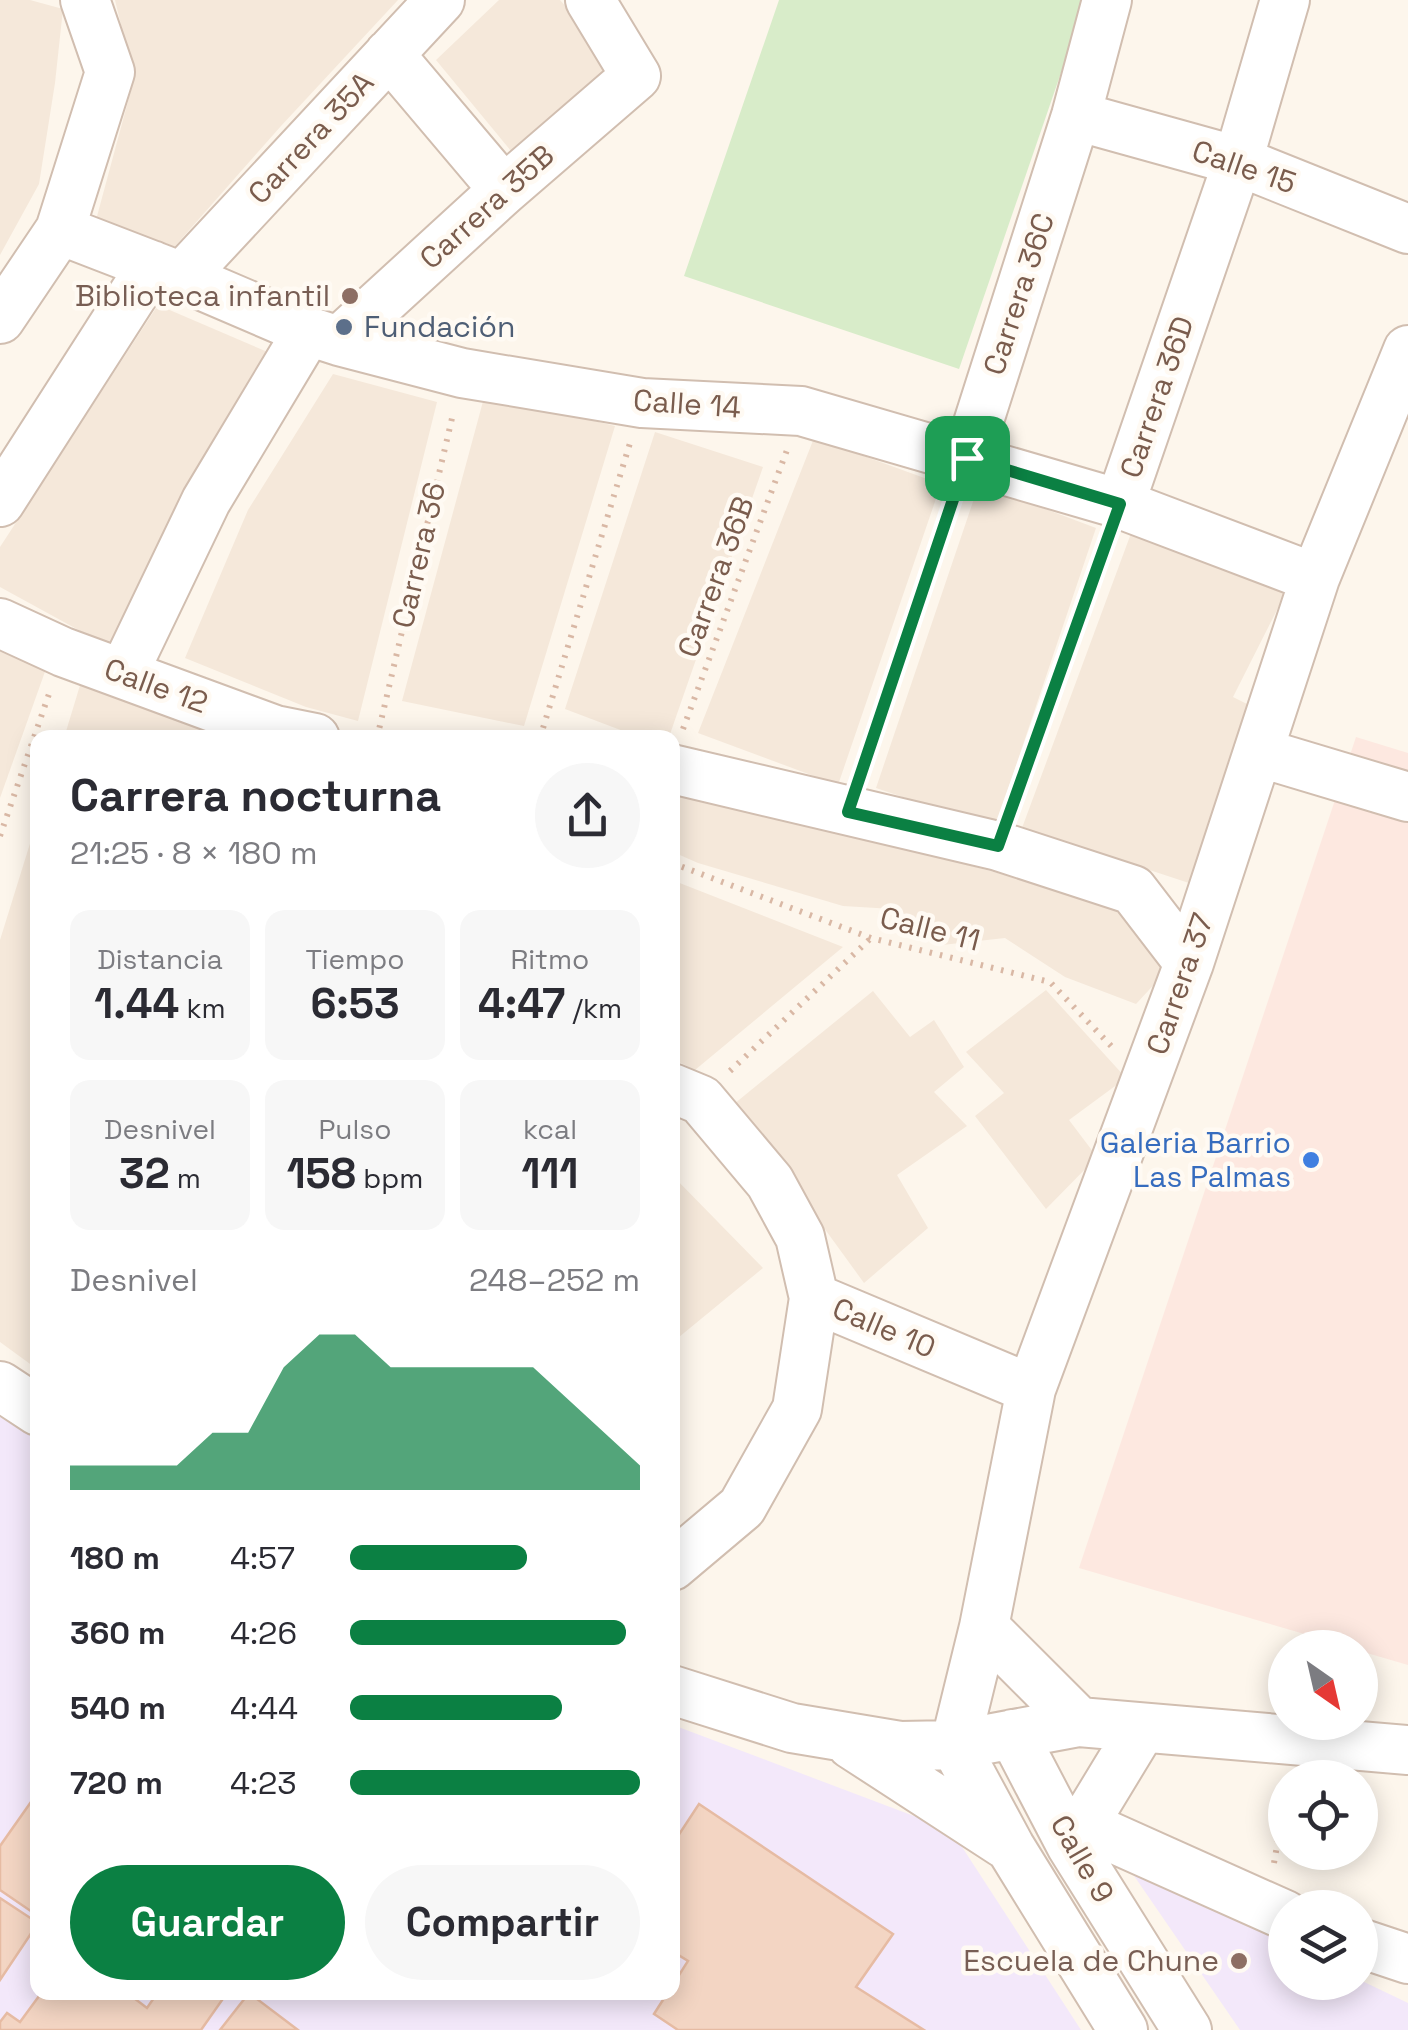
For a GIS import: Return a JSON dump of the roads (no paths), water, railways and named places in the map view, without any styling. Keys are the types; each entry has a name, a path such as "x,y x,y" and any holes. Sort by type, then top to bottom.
{"street":[{"path":"1,315 60,230 110,72 86,0"},
{"name":"Carrera 35A","path":"0,502 167,271 390,54 440,0"},
{"name":"Carrera 35B","path":"123,674 206,500 324,336 504,190 636,76 590,0"},
{"name":"Carrera 36C","path":"967,458 1076,116 1107,0"},
{"name":"Carrera 36D","path":"1120,504 1238,161 1285,0"},
{"path":"390,54 504,190"},
{"name":"Calle 15","path":"1076,116 1238,161 1408,230"},
{"name":"Calle 14","path":"60,230 324,336 462,374 642,403 801,412 1120,504 1315,578"},
{"name":"Carrera 37","path":"955,1745 984,1627 1031,1390 1189,963 1315,578 1408,350"},
{"name":"Calle 12","path":"0,623 63,652 274,730"},
{"path":"1258,752 1408,797"},
{"path":"680,756 848,812 998,846 1132,890 1189,963"},
{"name":"Calle 10","path":"686,1094 770,1182 800,1237 814,1298 1031,1390"},
{"path":"680,1559 742,1506 797,1409 814,1298"},
{"path":"0,1386 30,1406"},
{"path":"984,1627 1079,1722"},
{"name":"Carrera 37","path":"900,1746 984,1627"},
{"path":"680,1693 792,1728 900,1746 955,1745 1079,1722 1408,1750"},
{"path":"1142,1728 1077,1835 1268,1908"},
{"name":"Calle 9","path":"1013,1734 1077,1835 1186,2030"},
{"path":"840,1737 1010,1846"},
{"name":"Calle 9","path":"955,1745 1010,1846 1123,2030"},
{"path":"1378,1950 1406,1960"}],"place":[{"name":"Biblioteca infantil","path":"350,296"},
{"name":"Fundación","path":"344,327"},
{"name":"Galeria Barrio Las Palmas","path":"1311,1160"},
{"name":"Escuela de Chune","path":"1239,1961"}]}
